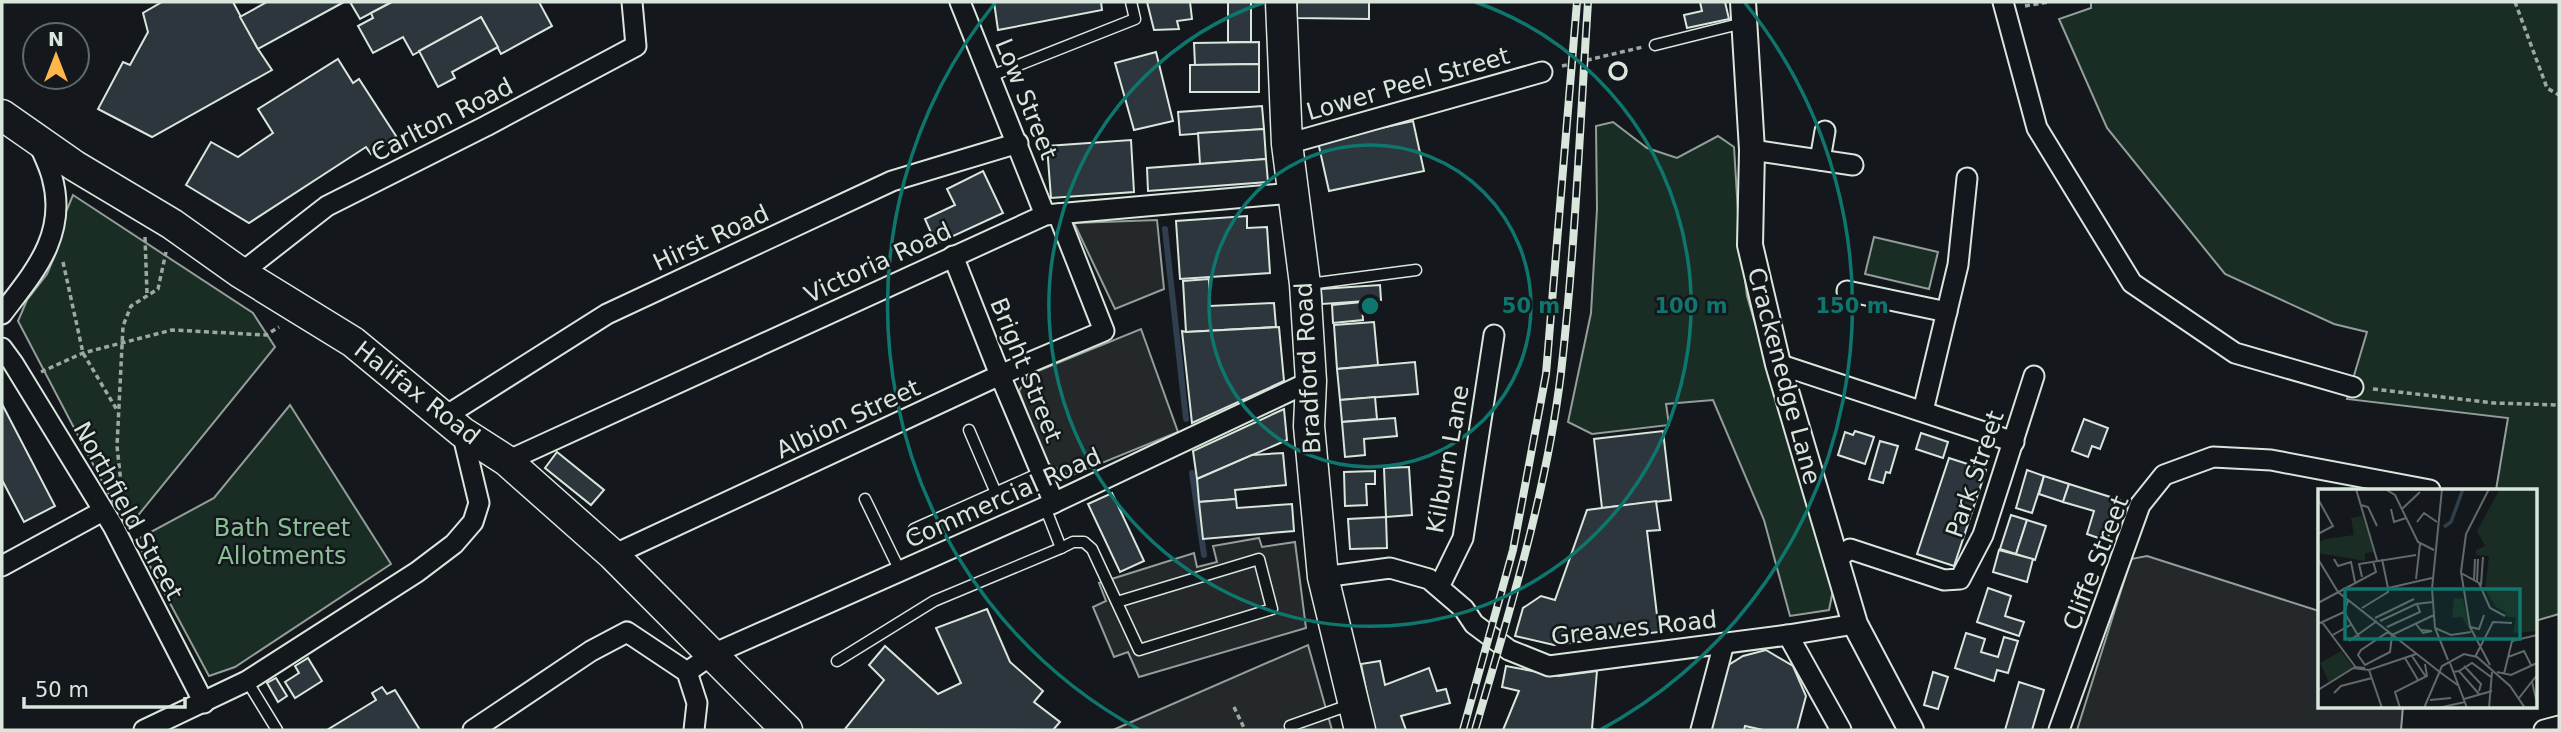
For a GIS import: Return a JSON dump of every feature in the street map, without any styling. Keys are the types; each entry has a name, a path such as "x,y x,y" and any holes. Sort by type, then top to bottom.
{"main road":[{"name":"Bradford Road","path":"1281,2 1287,144 1305,284 1311,381 1309,426 1323,577 1356,717"},
{"name":"Halifax Road","path":"2,115 75,166 163,219 241,273 353,342 453,425 508,461 613,555 787,730"}],"street":[{"name":"Carlton Road","path":"241,273 327,206 636,46 632,2"},
{"name":"Low Street","path":"960,2 1018,143 1104,331"},
{"path":"2003,2 2036,128 2132,283 2235,353 2353,387"},
{"name":"Crackenedge Lane","path":"1743,12 1752,150 1750,245 1778,364 1855,624 1912,730"},
{"name":"Lower Peel Street","path":"1287,144 1549,70"},
{"path":"1821,160 1825,131"},
{"path":"2,314 34,271 51,242 55,192 52,176 36,138"},
{"name":"Hirst Road","path":"453,425 607,314 892,181 1018,143"},
{"path":"1752,150 1853,165"},
{"path":"1923,411 1958,265 1967,178"},
{"name":"Victoria Road","path":"508,461 953,256 1052,215 1292,193"},
{"name":"Bright Street","path":"953,256 1042,472 1050,505"},
{"path":"1847,290 1947,312"},
{"name":"Albion Street","path":"613,555 1000,375 1104,331"},
{"name":"Kilburn Lane","path":"1439,587 1462,538 1494,335"},
{"name":"Northfield Street","path":"2,348 108,519 204,704"},
{"path":"1778,364 2014,442"},
{"name":"Park Street","path":"1835,560 1850,549 1944,580 1960,579 1983,535 2034,376"},
{"name":"Commercial Road","path":"687,672 713,654 1050,505 1311,381"},
{"path":"144,730 204,704 247,681 417,572 454,544 473,522 479,503 453,425"},
{"name":"Cliffe Street","path":"2059,730 2140,505 2164,475 2213,457 2271,460 2420,489"},
{"path":"2,566 108,519"},
{"name":"Greaves Road","path":"1323,577 1390,568 1429,579 1464,609 1474,624 1509,650 1549,666 1855,624"},
{"path":"473,730 592,651 627,632 687,672 697,703 694,730"},
{"path":"1788,635 1840,730"},
{"path":"1701,730 1724,643"},
{"path":"2544,730 2559,726"}],"lane":[{"path":"991,76 1135,19 1130,2"},
{"path":"1655,44 1743,12"},
{"path":"1305,284 1416,271"},
{"path":"968,430 996,492"},
{"path":"914,529 1042,472"},
{"path":"865,499 900,571"},
{"path":"1050,505 1061,548"},
{"path":"836,661 934,601 1073,542 1084,542 1092,549 1139,650 1272,609 1259,559 1117,602"},
{"path":"247,681 277,730"},
{"path":"1290,726 1356,717"}],"path":[{"path":"2515,2 2547,88 2559,95"},
{"path":"1549,70 1655,44"},
{"path":"147,295 144,241 163,219"},
{"path":"108,519 123,508 117,446 122,326 131,306 158,289 163,219"},
{"path":"63,261 83,354 117,410"},
{"path":"24,380 83,354 172,330 266,335 304,310"},
{"path":"2353,387 2494,403 2559,405"},
{"path":"1234,707 1245,730"}],"green space":[{"path":"2091,2 2559,2 2559,614 2536,621 2536,489 2496,489 2508,418 2347,399 2367,332 2334,324 2225,274 2107,128 2059,19 2091,8"},
{"path":"1613,122 1647,148 1677,158 1718,136 1734,147 1739,229 1747,296 1833,590 1829,610 1790,616 1764,520 1713,400 1666,404 1669,425 1592,434 1568,422 1591,313 1597,209 1596,126"},
{"path":"73,195 253,313 275,347 127,529 18,321 27,300 47,274"},
{"path":"1874,237 1938,252 1929,289 1865,274"},
{"name":"Bath Street Allotments","path":"290,405 391,564 235,667 209,676 136,540 214,498"}],"shaded area":[{"path":"1157,220 1164,289 1115,309 1074,223"},
{"path":"1141,329 1178,432 1070,476 1046,462 1019,391 1028,375"},
{"path":"1259,538 1262,547 1295,542 1306,628 1139,677 1128,652 1114,657 1093,607 1106,601 1099,583 1194,553 1197,567 1217,562 1213,546"},
{"path":"2147,556 2318,611 2318,708 2403,708 2401,730 2077,730 2131,559"},
{"path":"1308,645 1332,730 1113,730"}],"building":[{"path":"162,2 233,2 272,70 152,137 98,109 123,62 130,65 148,32 143,13"},
{"path":"267,2 344,2 258,49 240,17"},
{"path":"350,2 392,2 360,19"},
{"path":"392,2 539,2 552,26 501,54 481,17 413,55 403,37 373,53 358,26 373,18 371,13"},
{"path":"994,2 1101,2 1102,10 998,30"},
{"path":"1147,2 1190,2 1192,19 1177,21 1179,29 1154,30"},
{"path":"1228,2 1251,2 1251,42 1228,42"},
{"path":"1297,2 1369,2 1369,19 1297,18"},
{"path":"1700,2 1725,2 1729,19 1687,28 1684,15 1702,11"},
{"path":"481,17 498,47 452,72 455,78 438,87 419,51"},
{"path":"1259,42 1259,64 1195,65 1194,43"},
{"path":"1156,52 1173,121 1134,130 1115,63"},
{"path":"338,59 353,83 359,79 396,136 371,154 366,147 249,223 186,185 211,142 238,157 273,133 258,109"},
{"path":"1259,64 1259,92 1190,92 1190,65"},
{"path":"1262,106 1264,129 1180,135 1178,112"},
{"path":"1413,121 1424,171 1329,191 1318,142"},
{"path":"1264,129 1266,159 1200,164 1198,133"},
{"path":"1131,140 1134,192 1051,198 1047,146"},
{"path":"1266,159 1268,182 1148,191 1147,168"},
{"path":"983,171 1003,213 936,244 925,219 955,205 947,189"},
{"path":"1247,216 1247,228 1267,227 1270,273 1180,279 1176,221"},
{"path":"1209,279 1210,306 1274,303 1276,327 1186,332 1183,281"},
{"path":"1380,285 1381,300 1322,304 1321,289"},
{"path":"1362,302 1363,320 1333,323 1332,305"},
{"path":"1374,322 1378,365 1337,369 1334,325"},
{"path":"1279,327 1284,381 1192,423 1182,331"},
{"path":"1415,362 1418,394 1340,400 1337,369"},
{"path":"1375,397 1377,419 1342,422 1340,400"},
{"path":"2,404 55,506 24,522 2,480"},
{"path":"1284,409 1287,440 1197,479 1193,451"},
{"path":"1395,418 1397,436 1364,439 1365,455 1345,457 1342,422"},
{"path":"2084,419 2108,428 2100,449 2092,446 2088,457 2072,451"},
{"path":"1663,431 1671,500 1602,508 1594,439"},
{"path":"1855,431 1874,437 1865,464 1838,455 1845,432 1853,435"},
{"path":"1921,433 1948,442 1943,458 1916,449"},
{"path":"1880,441 1898,446 1890,473 1886,472 1883,483 1869,479"},
{"path":"557,452 604,490 591,505 545,468"},
{"path":"1283,453 1286,485 1235,490 1236,499 1199,502 1197,479 1252,455"},
{"path":"1949,458 1986,470 1954,566 1917,554"},
{"path":"1409,467 1412,515 1386,517 1384,468"},
{"path":"2027,470 2044,476 2032,513 2016,508"},
{"path":"1375,471 1375,484 1366,484 1367,505 1345,506 1344,472"},
{"path":"2044,476 2069,484 2063,502 2039,494"},
{"path":"2069,484 2120,500 2107,541 2087,534 2094,511 2063,502"},
{"path":"1112,493 1144,561 1120,572 1088,504"},
{"path":"1236,499 1237,508 1292,504 1294,531 1203,539 1199,502"},
{"path":"1656,501 1660,530 1647,531 1659,632 1554,645 1515,636 1523,608 1541,596 1555,600 1587,510"},
{"path":"2011,515 2027,520 2016,554 2000,549"},
{"path":"1386,517 1387,548 1350,549 1348,519"},
{"path":"2027,520 2046,526 2035,560 2016,554"},
{"path":"1999,550 2033,559 2027,582 1993,572"},
{"path":"1988,588 2011,596 2005,616 2024,622 2019,636 1977,622"},
{"path":"987,609 1010,662 1043,691 1034,702 1060,722 1053,730 845,729 884,680 869,665 885,646 938,694 961,683 936,628"},
{"path":"1966,633 1985,639 1981,652 1998,657 2004,637 2018,641 2008,673 1997,670 1994,681 1955,668"},
{"path":"1766,650 1793,666 1806,696 1797,730 1763,730 1745,726 1744,730 1708,730 1727,666 1743,656"},
{"path":"308,658 322,681 295,698 285,682 299,673 295,666"},
{"path":"1380,661 1385,685 1429,668 1437,691 1446,689 1450,703 1401,716 1406,730 1374,730 1361,664"},
{"path":"1506,666 1559,676 1597,671 1592,729 1598,730 1503,730 1519,691 1502,687"},
{"path":"1933,672 1948,677 1938,709 1924,705"},
{"path":"276,678 287,696 278,702 267,683"},
{"path":"2019,682 2044,690 2032,730 2005,730"},
{"path":"382,687 387,694 395,690 420,730 327,730 376,700 372,693"}],"waterway":[{"path":"1165,229 1186,419"},
{"path":"1192,473 1204,555"}],"railway":[{"path":"1463,730 1513,550 1546,374 1577,2"},
{"path":"1475,730 1525,553 1554,419 1570,281 1588,2"}],"wall":[{"path":"1618,63 1624,65 1626,71 1624,77 1618,79 1612,77 1610,71 1612,65 1618,63"}]}
